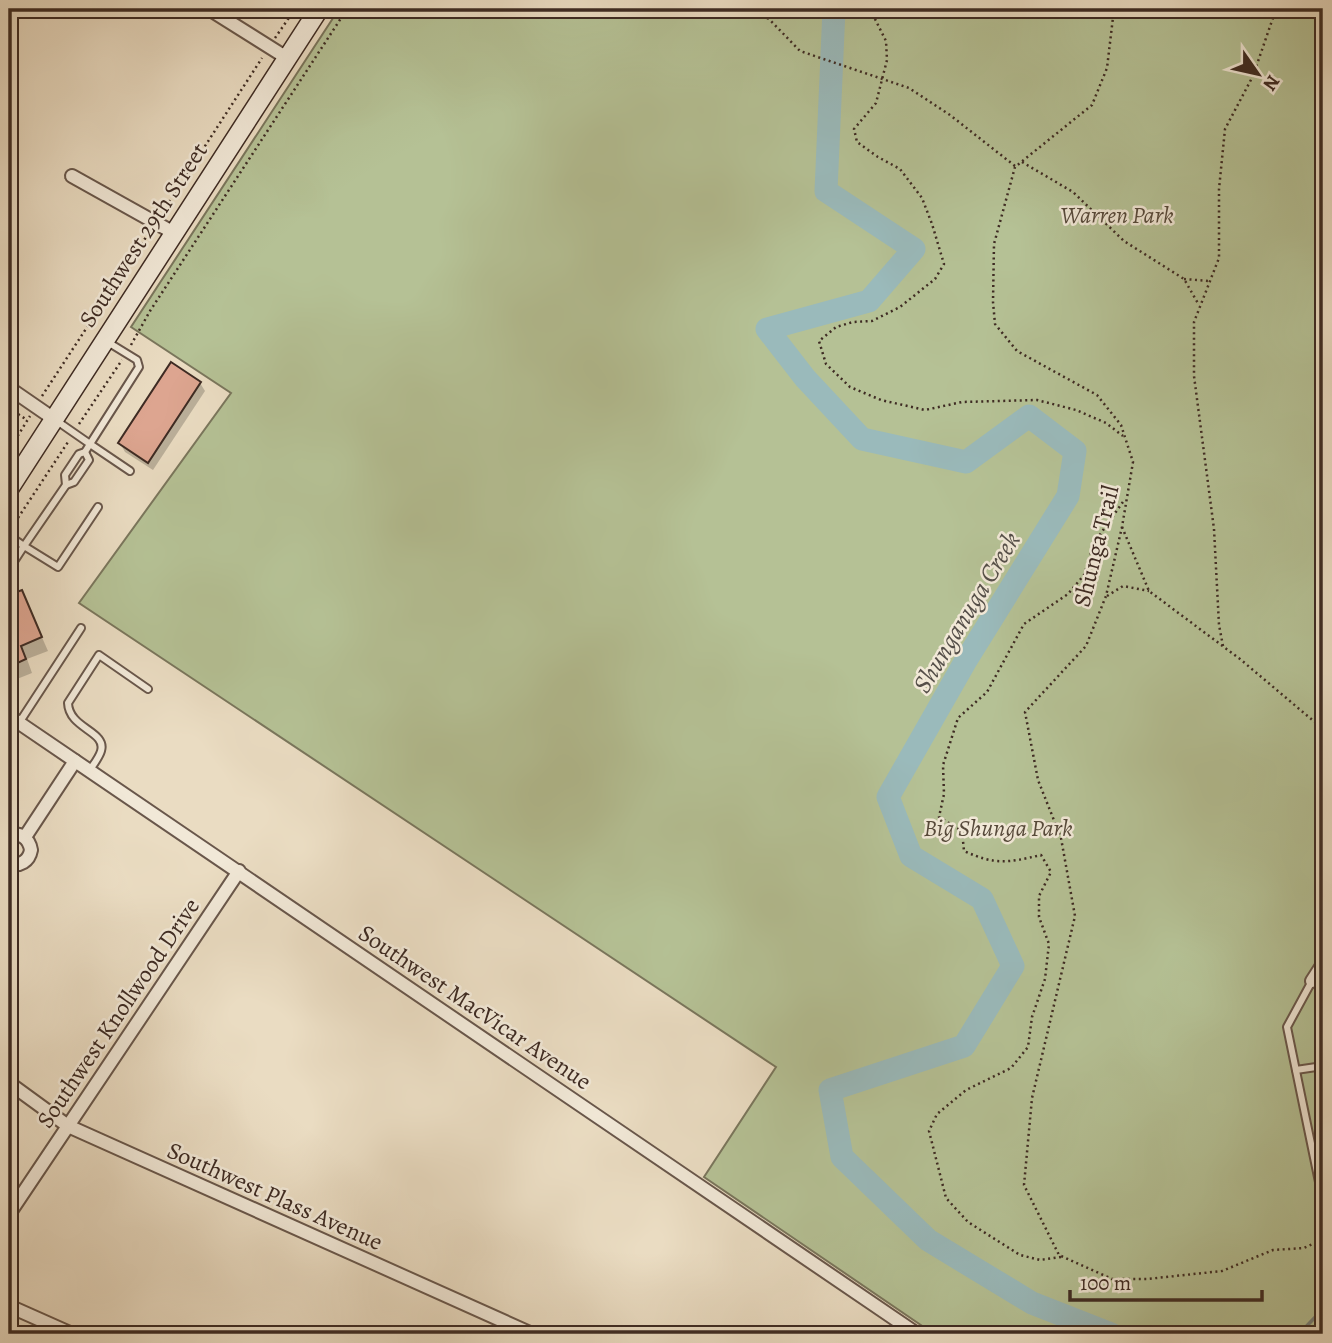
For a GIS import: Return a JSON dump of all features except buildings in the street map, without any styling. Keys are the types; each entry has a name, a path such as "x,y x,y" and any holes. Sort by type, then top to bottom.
{"main road":[{"name":"Southwest 29th Street","path":"9,489 319,9"}],"street":[{"path":"209,9 287,58"},
{"path":"72,176 174,233"},
{"path":"9,388 54,419"},
{"name":"Southwest MacVicar Avenue","path":"14,719 917,1334"},
{"path":"25,837 75,761"},
{"path":"9,835 25,837 30,845 28,858 18,865 9,863"},
{"name":"Southwest Knollwood Drive","path":"9,1214 239,871"},
{"path":"1312,981 1323,964"},
{"name":"Southwest Plass Avenue","path":"9,1083 68,1126 532,1334"},
{"path":"9,1306 72,1334"}],"lane":[{"path":"66,485 65,475 79,454 85,452 139,368 137,360 105,340"},
{"path":"54,419 130,471"},
{"path":"9,569 66,485 74,482 89,460 85,452"},
{"path":"9,534 58,567 98,507"},
{"path":"14,719 81,628"},
{"path":"89,771 101,752 102,745 98,737 74,720 68,703 99,654 148,689"},
{"path":"1312,981 1287,1027 1320,1187 1323,1187"},
{"path":"1296,1070 1323,1066"}],"path":[{"path":"9,534 126,353 150,311 347,9"},
{"path":"747,9 769,19 800,51 909,88 950,115 1015,167 1092,105 1107,68 1114,9"},
{"path":"870,9 886,41 887,60 876,103 854,129 857,142 900,169 922,198 944,264 935,279 900,307 872,321 853,322 836,327 820,341 826,364 850,387 881,400 925,410 962,402 1037,400 1076,410 1106,423 1125,439"},
{"path":"1223,646 1219,625 1214,528 1194,376 1194,322 1219,258 1219,189 1225,129 1253,76 1276,9"},
{"path":"1022,162 1073,192 1124,241 1184,279 1199,305"},
{"name":"Shunga Trail","path":"1015,167 994,244 992,302 995,324 1017,351 1097,395 1121,425 1133,462 1106,596 1086,646 1026,712 1038,780 1061,838 1075,916 1032,1098 1024,1185 1062,1257"},
{"path":"1184,279 1210,281"},
{"path":"9,408 27,420"},
{"path":"1127,496 1094,542 1084,575 1068,594 1024,624 987,692 958,718 943,765 944,794 939,817 962,831 964,851 988,862 1041,855 1051,872 1039,896 1039,917 1049,944 1045,979 1032,1017 1028,1047 1011,1068 966,1090 937,1114 929,1131 946,1198 968,1222 1020,1255 1040,1260 1062,1257 1112,1279 1147,1279 1222,1271 1273,1250 1304,1248 1323,1239"},
{"path":"1122,527 1149,591"},
{"path":"1106,596 1123,586 1149,591 1223,646 1323,729"}],"green space":[{"name":"Big Shunga Park","path":"339,9 1323,9 1323,1334 934,1334 704,1177 776,1067 79,603 231,393 131,327"}],"waterway":[{"name":"Shunganuga Creek","path":"834,9 826,191 914,249 869,301 767,329 805,378 862,439 966,462 1029,416 1075,451 1068,496 965,662 888,797 911,856 982,899 1013,966 964,1046 830,1090 842,1157 928,1240 1032,1303 1111,1334"},
{"path":"1299,1334 1323,1309"}],"park label":[{"name":"Warren Park","path":"1117,215"}]}
